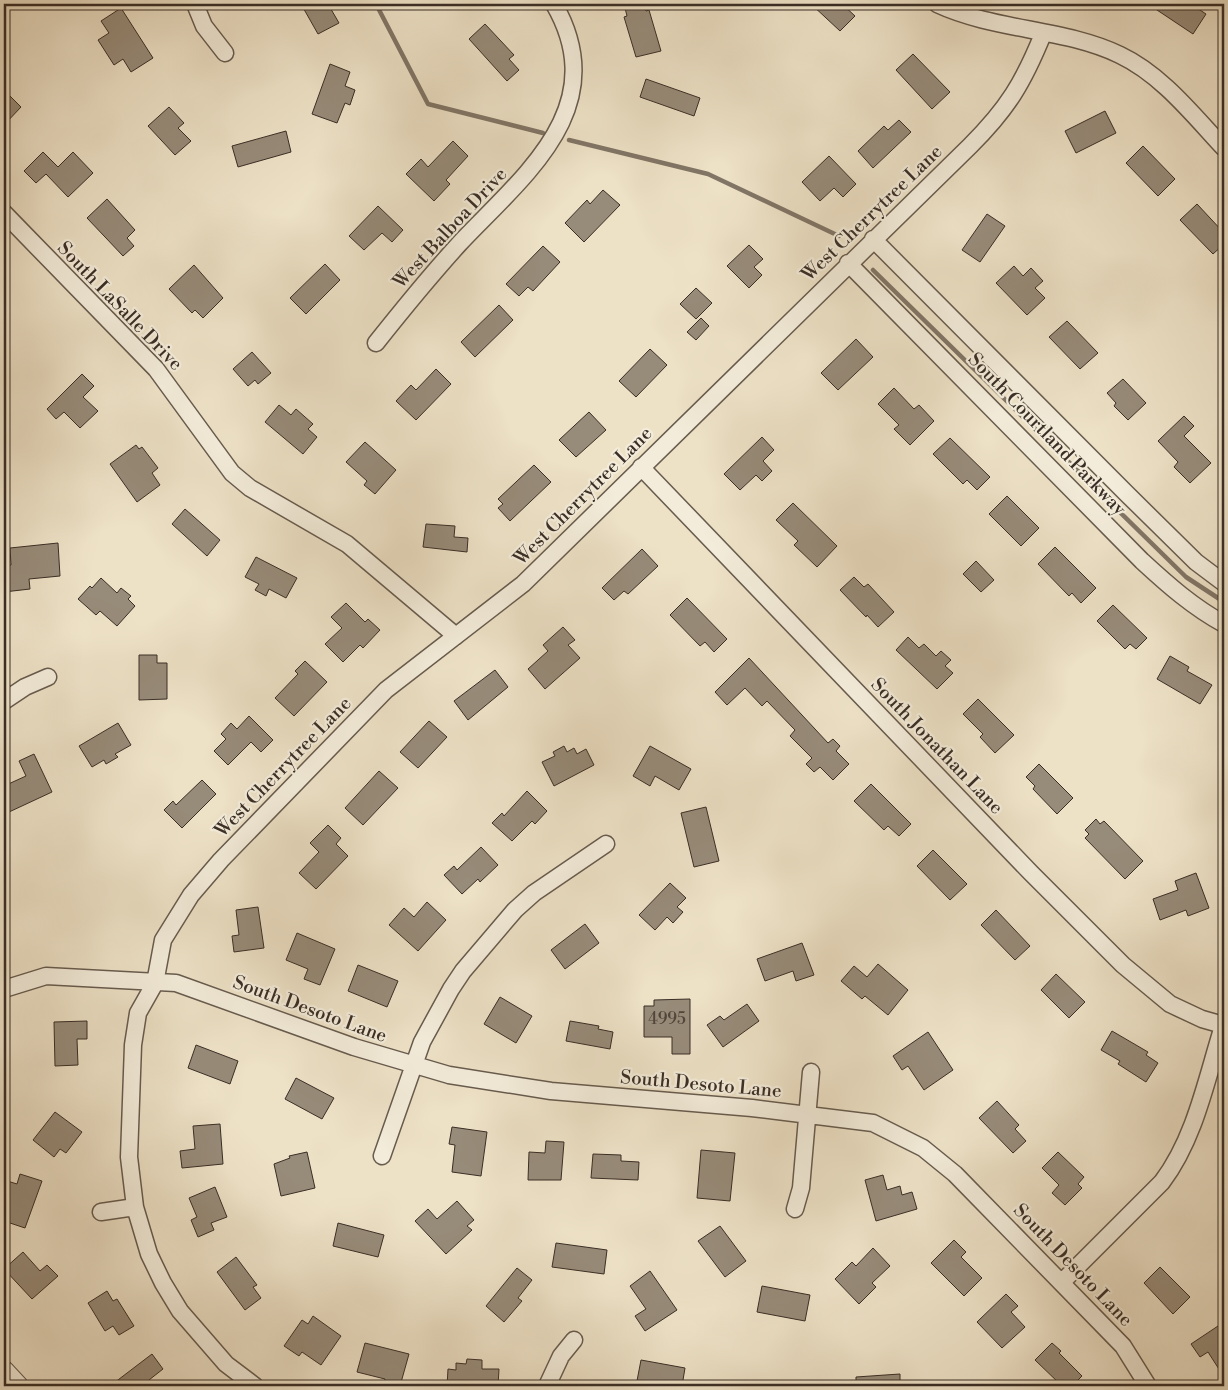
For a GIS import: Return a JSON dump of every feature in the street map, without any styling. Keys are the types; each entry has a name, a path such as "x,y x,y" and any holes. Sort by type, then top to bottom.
{"street":[{"path":"194,4 204,26 224,53"},
{"name":"West Balboa Drive","path":"376,342 414,293 528,174 552,141 568,101 573,74 565,26 554,4"},
{"path":"937,4 957,14 1089,43 1121,55 1149,73 1174,95 1224,148"},
{"name":"West Cherrytree Lane","path":"255,1386 226,1364 180,1311 163,1283 149,1254 135,1207 129,1157 133,1044 138,1013 155,983 163,940 182,908 215,867 386,690 523,584 873,238 970,146 1007,106 1022,82 1043,34"},
{"name":"South LaSalle Drive","path":"6,220 156,369 232,473 250,488 347,544 456,636"},
{"name":"South Courtland Parkway","path":"873,238 1155,522 1196,562 1224,583"},
{"name":"South Courtland Parkway","path":"848,263 1142,561 1179,595 1203,613 1224,624"},
{"name":"South Jonathan Lane","path":"641,467 1031,873 1124,965 1170,1004 1202,1019 1224,1024"},
{"path":"4,701 25,687 48,677"},
{"path":"382,1156 429,1026 450,989 493,934 534,893 606,844"},
{"name":"South Desoto Lane","path":"4,989 46,976 176,983 354,1047 449,1075 515,1086 873,1123 923,1148 955,1174 1124,1346 1148,1386"},
{"path":"1062,1282 1171,1171 1188,1135 1224,1024"},
{"path":"795,1209 801,1188 809,1115 811,1072"},
{"path":"101,1212 135,1207"},
{"path":"547,1386 561,1356 574,1340"},
{"path":"4,1371 18,1386"}],"building":[{"path":"301,4 328,4 339,23 318,34"},
{"path":"624,4 644,4 646,11 649,10 661,51 636,57 624,17 627,16"},
{"path":"811,4 842,4 855,16 840,31"},
{"path":"1148,4 1191,4 1206,14 1193,34"},
{"path":"121,8 153,58 131,72 123,59 114,65 98,40 109,33 101,21"},
{"path":"485,24 514,55 509,59 519,70 507,81 469,39"},
{"path":"913,54 950,92 932,109 896,70"},
{"path":"330,64 350,72 345,86 355,90 350,105 345,103 337,123 312,114"},
{"path":"646,79 700,98 694,116 640,97"},
{"path":"4,90 21,107 4,125"},
{"path":"169,107 184,123 178,128 191,141 175,155 148,126"},
{"path":"1105,111 1116,133 1076,153 1065,131"},
{"path":"899,120 911,132 873,168 858,151 884,126 888,130"},
{"path":"286,131 291,152 238,167 232,146"},
{"path":"453,141 468,156 446,180 450,184 434,201 406,174 421,159 428,167"},
{"path":"1143,146 1175,179 1158,196 1126,163"},
{"path":"43,152 58,167 73,152 93,173 68,197 46,174 36,183 24,171"},
{"path":"829,156 856,184 843,197 834,188 820,201 802,182"},
{"path":"603,190 620,205 584,242 565,223 587,200 590,204"},
{"path":"107,199 135,230 127,238 134,246 123,256 87,218"},
{"path":"1197,204 1224,233 1224,244 1213,254 1180,220"},
{"path":"378,206 403,230 392,242 382,233 364,250 349,236"},
{"path":"987,214 1005,226 980,262 962,250"},
{"path":"749,245 763,259 754,267 762,275 749,288 727,266"},
{"path":"543,246 560,262 533,291 528,287 519,296 506,284"},
{"path":"325,264 340,280 306,314 290,298"},
{"path":"194,265 223,298 203,318 195,310 192,313 169,289"},
{"path":"1014,266 1023,276 1031,268 1043,281 1035,288 1045,298 1027,315 996,283"},
{"path":"696,288 712,303 696,319 680,304"},
{"path":"499,305 513,320 475,357 461,342"},
{"path":"701,318 709,326 696,340 687,332"},
{"path":"1067,321 1098,353 1080,369 1049,337"},
{"path":"856,339 873,357 838,390 821,373"},
{"path":"650,349 667,365 636,397 619,381"},
{"path":"252,352 271,373 258,384 255,380 248,386 233,369"},
{"path":"436,369 451,384 416,420 396,401 411,385 416,390"},
{"path":"82,374 94,386 83,397 98,411 80,428 64,412 56,419 47,409"},
{"path":"1123,379 1146,403 1128,420 1114,406 1116,403 1107,393"},
{"path":"894,388 914,409 919,405 934,421 910,445 894,429 899,425 878,404"},
{"path":"279,405 291,415 296,409 313,424 308,429 317,437 303,454 265,422"},
{"path":"589,412 606,430 576,457 559,440"},
{"path":"1184,416 1194,426 1184,436 1211,463 1190,483 1174,467 1178,462 1158,441"},
{"path":"762,437 774,450 763,461 772,471 762,481 756,475 740,490 724,474"},
{"path":"950,438 990,477 977,490 967,480 963,484 933,454"},
{"path":"365,442 396,470 375,494 364,485 367,481 346,462"},
{"path":"136,445 139,449 142,447 158,468 152,473 160,485 137,502 110,464"},
{"path":"534,465 551,482 510,521 498,508 503,504 498,499"},
{"path":"1007,496 1039,528 1021,546 989,514"},
{"path":"793,503 837,546 817,567 794,545 798,541 776,520"},
{"path":"185,509 220,540 207,556 172,524"},
{"path":"426,524 455,526 454,537 468,538 467,552 423,547"},
{"path":"58,543 60,576 29,579 30,589 4,592 4,566 11,565 10,548"},
{"path":"1055,547 1096,588 1081,603 1072,593 1069,596 1038,564"},
{"path":"642,549 658,566 628,594 624,591 614,600 602,588"},
{"path":"256,557 297,578 286,598 269,589 266,596 255,590 259,584 245,577"},
{"path":"976,561 994,580 981,592 963,574"},
{"path":"854,577 864,587 868,584 894,612 878,627 840,590"},
{"path":"101,578 117,593 121,588 131,596 128,599 135,606 117,626 100,611 96,615 78,599 90,586 92,588"},
{"path":"687,598 727,639 714,652 705,642 700,646 670,615"},
{"path":"346,603 365,622 368,619 380,630 363,648 360,645 343,662 325,644 342,628 331,617"},
{"path":"1113,605 1147,638 1136,649 1130,644 1125,649 1097,621"},
{"path":"563,627 575,640 568,645 580,658 545,689 528,669 548,651 543,645"},
{"path":"908,637 919,648 924,644 936,656 941,651 951,660 945,666 953,673 937,689 896,650"},
{"path":"139,655 157,655 157,663 167,663 167,699 139,700"},
{"path":"1170,656 1189,667 1187,671 1212,685 1200,704 1157,679"},
{"path":"749,658 828,743 833,739 840,746 836,751 849,764 833,780 820,767 814,772 806,764 812,758 790,736 795,730 767,701 762,706 745,688 727,705 715,692"},
{"path":"305,661 327,682 294,716 275,698 298,674 295,671"},
{"path":"495,670 508,687 468,720 454,701"},
{"path":"978,699 1014,735 995,753 980,737 983,734 963,714"},
{"path":"249,716 273,740 261,752 251,742 228,765 214,751 226,739 221,734 231,723 237,729"},
{"path":"429,721 447,737 418,768 400,752"},
{"path":"118,723 131,745 115,754 118,757 106,764 104,760 92,767 79,746"},
{"path":"564,746 567,752 574,748 577,754 586,749 594,765 554,786 542,762 555,756 553,752"},
{"path":"650,746 691,769 679,790 655,776 650,786 633,776"},
{"path":"34,754 52,792 9,812 4,802 4,786 26,776 19,761"},
{"path":"1039,764 1073,798 1057,814 1033,789 1035,786 1026,777"},
{"path":"379,771 398,788 363,825 345,808"},
{"path":"202,780 216,794 182,828 164,810 173,801 176,805"},
{"path":"871,784 911,824 899,836 888,826 884,830 854,801"},
{"path":"527,791 547,811 535,824 532,821 512,841 492,823 502,813 504,816"},
{"path":"706,807 719,861 694,867 681,813"},
{"path":"1096,819 1100,824 1104,821 1143,861 1125,879 1085,838 1089,834 1085,830"},
{"path":"328,825 341,838 336,844 348,856 316,889 299,873 319,852 310,843"},
{"path":"481,847 498,865 480,882 478,879 462,894 444,875 454,866 457,870"},
{"path":"933,850 967,884 950,900 917,866"},
{"path":"1196,873 1209,908 1188,916 1186,910 1160,920 1153,899 1178,890 1175,881"},
{"path":"670,883 686,898 677,907 683,912 673,923 667,917 655,930 639,915"},
{"path":"427,902 446,920 418,951 389,925 404,908 414,917"},
{"path":"258,907 264,948 234,952 232,936 239,935 236,910"},
{"path":"996,910 1030,946 1015,960 981,925"},
{"path":"585,924 599,943 565,969 551,950"},
{"path":"297,933 335,949 320,985 304,979 308,969 286,960"},
{"path":"802,943 814,975 796,981 793,971 765,981 757,959"},
{"path":"878,964 908,990 888,1015 865,996 862,999 841,981 854,966 867,977"},
{"path":"358,965 398,981 387,1007 348,991"},
{"path":"1056,974 1085,1002 1069,1018 1041,990"},
{"path":"500,997 532,1016 516,1043 484,1024"},
{"path":"690,999 690,1054 672,1054 672,1037 644,1037 644,1006 654,1006 654,1000"},
{"path":"747,1004 759,1021 723,1047 707,1025 720,1016 724,1020"},
{"path":"87,1021 87,1039 77,1039 78,1065 55,1066 54,1022"},
{"path":"570,1021 599,1026 598,1029 613,1032 610,1049 566,1041"},
{"path":"1112,1031 1148,1052 1146,1055 1158,1063 1146,1082 1118,1064 1120,1061 1101,1050"},
{"path":"928,1032 953,1070 924,1090 908,1066 902,1070 893,1056"},
{"path":"196,1045 238,1061 230,1084 188,1068"},
{"path":"296,1078 334,1098 322,1119 285,1099"},
{"path":"997,1101 1019,1125 1015,1129 1026,1141 1013,1153 979,1118"},
{"path":"55,1112 82,1132 66,1153 60,1149 54,1157 33,1140"},
{"path":"220,1124 223,1164 182,1168 180,1151 195,1149 193,1126"},
{"path":"452,1127 487,1132 481,1176 452,1172 455,1145 449,1144"},
{"path":"546,1141 564,1142 561,1180 528,1180 529,1152 545,1153"},
{"path":"701,1150 735,1153 730,1201 697,1198"},
{"path":"307,1152 315,1188 281,1196 274,1164 290,1158 289,1156"},
{"path":"1058,1152 1084,1177 1078,1184 1082,1188 1065,1205 1052,1193 1059,1185 1042,1168"},
{"path":"593,1154 621,1155 621,1161 639,1162 638,1180 591,1178"},
{"path":"20,1174 42,1181 25,1228 4,1221 4,1180 17,1184"},
{"path":"883,1175 887,1190 900,1186 902,1195 912,1192 917,1209 876,1221 865,1180"},
{"path":"215,1187 227,1217 211,1223 214,1230 198,1237 191,1220 197,1217 189,1198"},
{"path":"457,1201 474,1220 467,1226 472,1230 446,1254 415,1221 428,1209 437,1219"},
{"path":"338,1223 384,1235 378,1257 333,1246"},
{"path":"720,1226 746,1261 725,1277 698,1241"},
{"path":"954,1240 966,1252 961,1257 982,1278 964,1296 931,1263"},
{"path":"556,1243 607,1250 604,1274 552,1267"},
{"path":"873,1248 890,1266 872,1283 876,1287 859,1304 835,1279 852,1262 856,1266"},
{"path":"23,1252 40,1271 47,1265 58,1276 32,1299 4,1269"},
{"path":"236,1257 257,1285 253,1287 261,1298 245,1310 217,1272"},
{"path":"1160,1267 1190,1297 1173,1314 1144,1283"},
{"path":"517,1268 532,1280 518,1298 522,1301 504,1322 486,1306"},
{"path":"650,1271 677,1310 645,1331 635,1316 646,1309 630,1286"},
{"path":"762,1286 810,1295 805,1321 757,1312"},
{"path":"107,1291 113,1301 117,1299 134,1326 119,1335 113,1326 105,1331 88,1303"},
{"path":"1006,1294 1018,1306 1011,1312 1025,1327 1002,1348 977,1322"},
{"path":"313,1316 341,1336 321,1365 302,1352 299,1356 284,1346 302,1320 308,1324"},
{"path":"1224,1322 1224,1377 1208,1352 1200,1357 1191,1344"},
{"path":"365,1343 409,1354 400,1386 383,1386 385,1379 357,1372"},
{"path":"1052,1343 1061,1351 1059,1353 1082,1376 1072,1386 1062,1386 1035,1360"},
{"path":"152,1354 163,1369 149,1380 154,1386 110,1386"},
{"path":"467,1359 482,1360 482,1369 499,1369 498,1386 447,1386 448,1369 456,1370 456,1363 466,1364"},
{"path":"641,1360 685,1368 682,1386 636,1386"},
{"path":"900,1374 900,1386 856,1386 856,1377"}],"waterway":[{"path":"376,4 428,104 543,133"},
{"path":"569,140 708,174 839,236"},
{"path":"873,270 1186,577 1224,602"}]}
